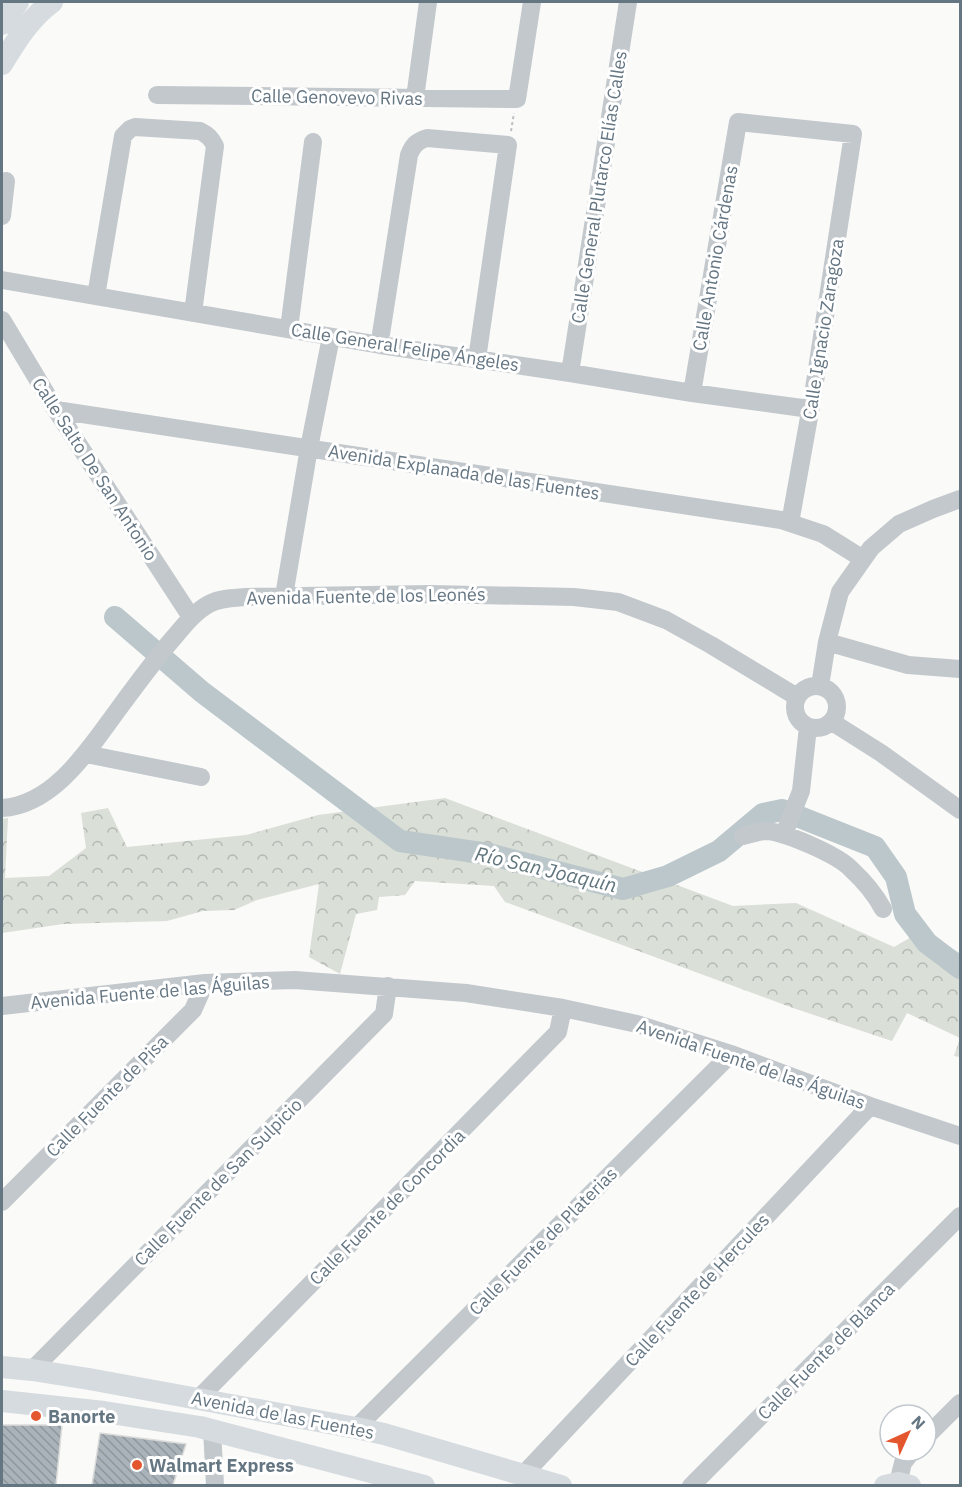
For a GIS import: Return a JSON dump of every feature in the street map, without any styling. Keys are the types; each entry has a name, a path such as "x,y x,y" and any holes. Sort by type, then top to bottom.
{"main road":[{"path":"2,24 18,2"},
{"path":"2,64 40,5"},
{"name":"Avenida de las Fuentes","path":"2,1367 33,1370 356,1428 561,1485"},
{"path":"198,1399 181,1404 179,1412 198,1427"},
{"name":"Avenida de las Fuentes","path":"2,1401 104,1412 198,1427 424,1485"}],"street":[{"path":"415,98 428,2"},
{"path":"517,99 532,2"},
{"name":"Calle General Plutarco Elías Calles","path":"570,373 628,2"},
{"name":"Calle Genovevo Rivas","path":"157,94 517,99"},
{"name":"Calle Ignacio Zaragoza","path":"738,123 854,134 790,523"},
{"name":"Calle Antonio Cárdenas","path":"692,393 738,123"},
{"path":"96,296 123,136 135,127 200,131 206,134 215,146 193,313"},
{"path":"381,334 409,155 412,148 417,141 427,138 508,145 477,359"},
{"path":"289,329 313,142"},
{"path":"2,216 6,181"},
{"name":"Calle General Felipe Ángeles","path":"2,280 331,337 810,409"},
{"name":"Calle Salto De San Antonio","path":"2,320 56,410 191,617"},
{"path":"284,596 309,448 331,337"},
{"name":"Avenida Explanada de las Fuentes","path":"56,410 781,520 823,534 863,559"},
{"path":"820,686 826,642 840,592 871,548 898,524 960,499"},
{"name":"Avenida Fuente de los Leonés","path":"2,808 11,808 33,799 56,784 75,767 166,646 191,617 210,603 223,598 431,594 574,597 618,602 666,620 796,697"},
{"path":"826,642 908,665 960,669"},
{"path":"813,685 820,686 829,689 838,705 832,722 816,729 802,723 795,711 795,704 796,697 806,688 813,685"},
{"path":"832,722 881,753 960,810"},
{"path":"743,836 789,821 801,791 808,727"},
{"path":"86,754 201,777"},
{"path":"789,821 818,849 850,867 874,893 883,909"},
{"name":"Avenida Fuente de las Águilas","path":"2,1007 205,983 295,980 466,993 564,1008 637,1024 731,1054 870,1106 960,1136"},
{"name":"Calle Fuente de Pisa","path":"2,1203 193,1010 205,983"},
{"name":"Calle Fuente de San Sulpicio","path":"33,1370 384,1014 388,986"},
{"name":"Calle Fuente de Concordia","path":"198,1399 558,1032 564,1008"},
{"name":"Calle Fuente de Platerias","path":"356,1428 731,1054"},
{"name":"Calle Fuente de Hercules","path":"523,1475 870,1106"},
{"name":"Calle Fuente de Blanca","path":"691,1485 960,1216"},
{"path":"938,1425 960,1403"},
{"path":"198,1427 215,1485"},
{"path":"898,1485 903,1463"}],"path":[{"path":"508,145 517,99"}],"green space":[{"path":"445,798 733,906 796,903 894,947 920,932 960,953 960,1038 907,1013 892,1041 793,1008 505,902 494,886 415,881 405,895 379,897 377,910 356,914 340,974 309,957 319,884 257,900 234,910 203,911 167,921 63,924 2,933 2,819 8,818 5,878 49,876 86,848 81,813 108,808 127,847 246,835 318,815"},
{"path":"960,1038 960,1057 954,1056"}],"building":[{"path":"2,1425 62,1425 56,1485 2,1485"},
{"name":"Walmart Express","path":"100,1433 186,1444 173,1485 92,1485"}],"waterway":[{"name":"Río San Joaquín","path":"115,617 202,692 400,841 488,854 623,889 668,876 719,851 763,814 782,810 875,847 896,877 905,914 927,943 960,968"}],"place":[{"name":"Banorte","path":"36,1416"},
{"name":"Walmart Express","path":"137,1465"}]}
